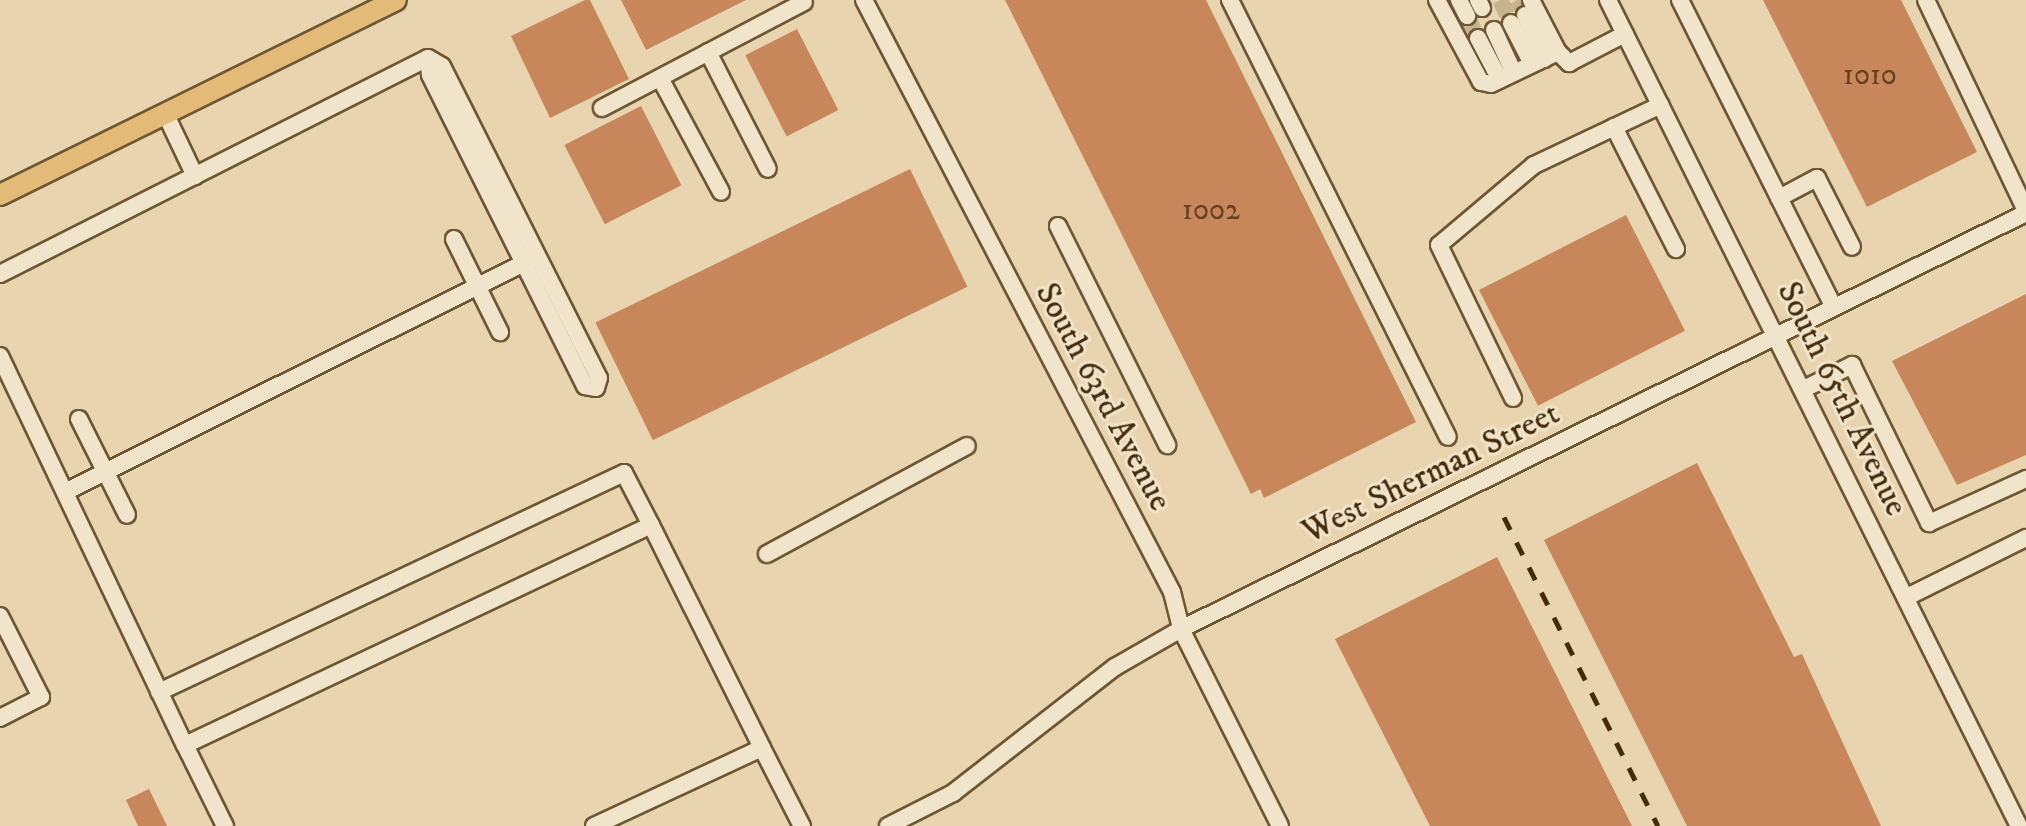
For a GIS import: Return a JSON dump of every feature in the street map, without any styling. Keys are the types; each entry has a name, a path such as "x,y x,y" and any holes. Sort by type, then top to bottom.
{"main road":[{"path":"0,195 396,0"}],"street":[{"name":"South 63rd Avenue","path":"864,0 1172,592 1181,629 1280,826"},
{"path":"1230,0 1448,437"},
{"path":"1437,0 1481,82 1507,76 1545,58 1569,63 1625,34"},
{"path":"1459,0 1476,8"},
{"name":"South 65th Avenue","path":"1608,0 1777,334 2019,826"},
{"path":"1680,0 1834,307"},
{"path":"1926,0 2026,212"},
{"path":"602,108 804,2"},
{"path":"1523,13 1545,58"},
{"path":"1523,13 1545,58"},
{"path":"1494,30 1507,76"},
{"path":"1478,38 1507,76"},
{"path":"708,52 768,169"},
{"path":"0,274 428,58 442,66 531,259 585,386 596,388 599,378 531,259"},
{"path":"660,78 721,192"},
{"path":"1513,398 1439,245 1534,165 1661,105"},
{"path":"165,113 195,176"},
{"path":"1614,127 1676,249"},
{"path":"1779,198 1817,178 1852,247"},
{"name":"West Sherman Street","path":"888,826 953,793 1115,667 1181,629 2026,212"},
{"path":"1058,226 1167,445"},
{"path":"454,239 500,332"},
{"path":"65,492 531,259"},
{"path":"0,356 225,826"},
{"path":"1804,389 1852,365 1929,523 2026,479"},
{"path":"79,419 127,515"},
{"path":"767,554 967,446"},
{"path":"159,692 624,473 802,826"},
{"path":"185,745 651,525"},
{"path":"1907,597 2026,538"},
{"path":"0,616 41,697 0,718"},
{"path":"594,826 762,748"}],"building":[{"path":"590,0 629,79 550,118 511,36"},
{"path":"621,0 746,0 646,50"},
{"path":"1005,0 1206,0 1416,422 1264,498 1260,489 1251,494"},
{"path":"1763,0 1901,0 1977,152 1867,207"},
{"path":"797,29 838,110 787,136 745,55"},
{"path":"641,106 681,185 605,224 564,145"},
{"path":"910,169 967,287 653,440 595,322"},
{"path":"1626,215 1685,331 1538,406 1479,290"},
{"path":"2026,294 2026,455 1957,485 1892,361"},
{"path":"1697,463 1794,657 1802,654 1881,826 1687,826 1544,540"},
{"path":"1497,557 1632,826 1430,826 1335,639"},
{"path":"149,789 167,826 138,826 126,800"}],"tunnel":[{"path":"1500,0 1511,23"},
{"path":"1517,0 1525,15"},
{"path":"1467,16 1478,38"}],"railway":[{"path":"1504,517 1658,826"}]}
